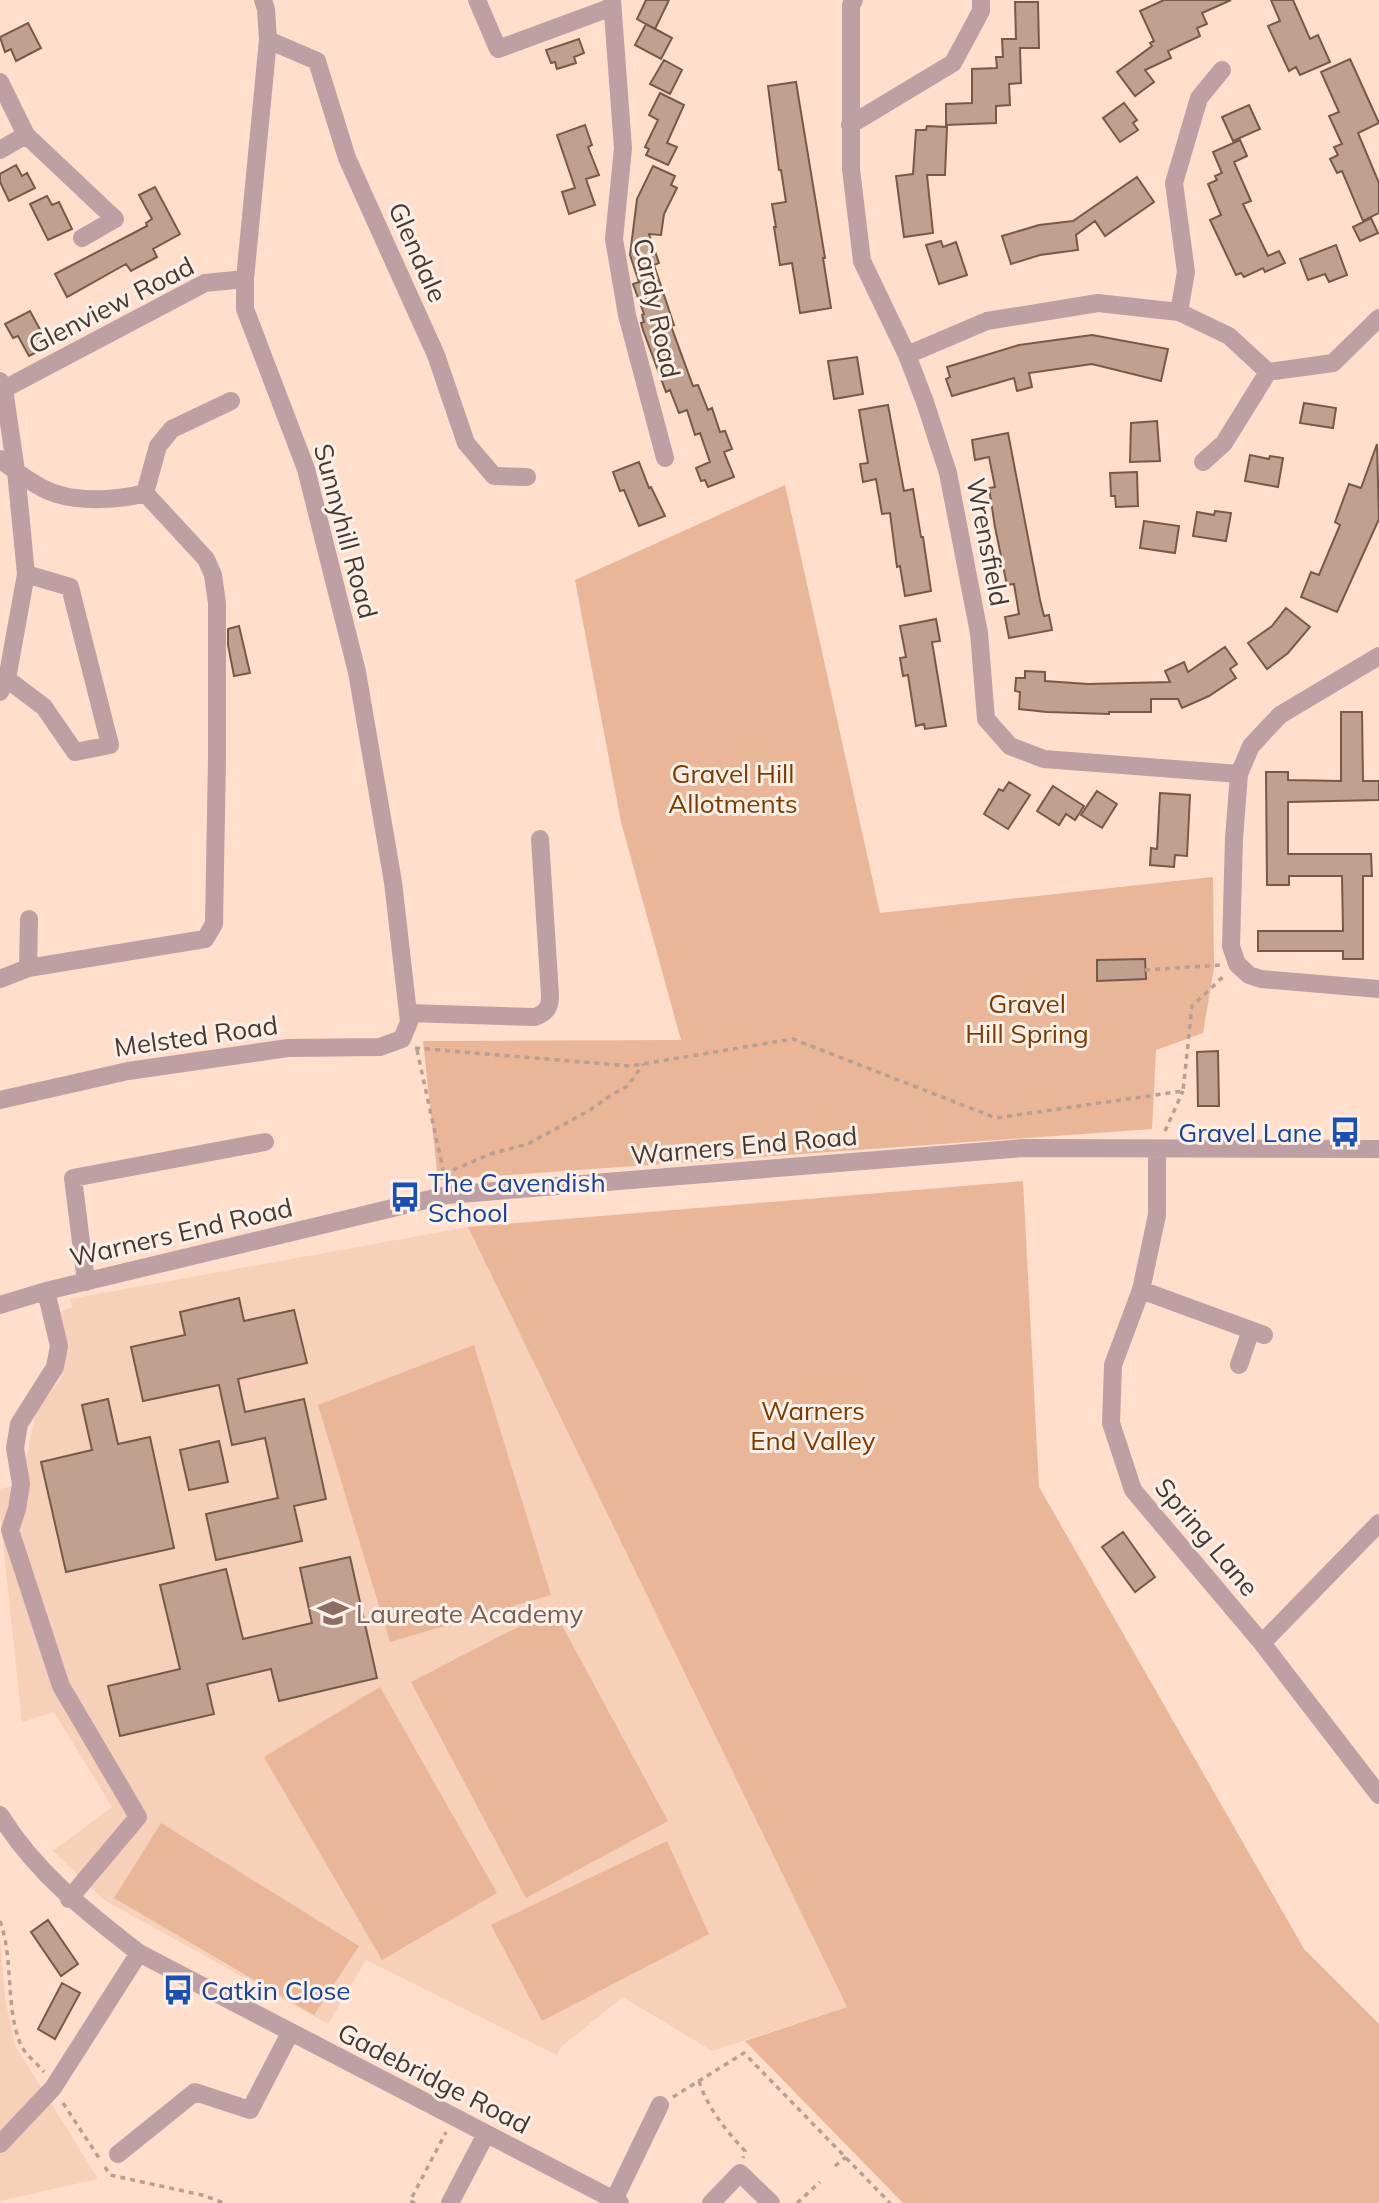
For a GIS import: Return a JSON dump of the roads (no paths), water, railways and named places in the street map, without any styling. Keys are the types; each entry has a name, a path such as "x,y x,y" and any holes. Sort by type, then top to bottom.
{"street":[{"path":"263,0 267,9 268,40"},
{"path":"477,0 498,49 612,4"},
{"name":"Wrensfield","path":"854,0 851,5 851,169 862,261 907,355 948,473 979,633 986,719 1010,746 1044,758 1239,774"},
{"path":"850,125 953,63 981,11 981,0"},
{"name":"Cardy Road","path":"612,4 623,148 614,239 627,315 665,458"},
{"name":"Sunnyhill Road","path":"268,40 245,279 245,309 306,469 357,672 393,882 409,1022 409,1044"},
{"name":"Glendale","path":"268,40 317,61 347,158 436,355 466,443 494,475 527,477"},
{"path":"1179,312 1186,272 1174,183 1199,98 1222,70"},
{"path":"0,82 26,135 115,219 82,238"},
{"path":"0,150 26,135"},
{"name":"Glenview Road","path":"2,385 205,283 245,279"},
{"path":"907,355 987,321 1098,303 1179,312 1228,336 1268,372 1333,363 1379,318"},
{"path":"1203,462 1224,443 1268,372"},
{"path":"2,385 16,471 26,574 3,686 44,706 75,752 110,745 70,587 26,574"},
{"path":"145,493 158,446 172,429 231,401"},
{"path":"0,459 56,494 93,499 131,497 145,493"},
{"path":"0,979 28,968 205,939 214,924 217,758 216,603 213,575 206,559 145,493"},
{"path":"1379,656 1280,715 1251,746 1239,774 1231,946 1237,964 1249,975 1261,979 1379,989"},
{"path":"408,1013 535,1017 545,1013 550,1005 550,995 540,839"},
{"path":"28,968 29,919"},
{"name":"Melsted Road","path":"0,1100 128,1070 288,1048 409,1044"},
{"path":"86,1282 73,1178 265,1142"},
{"name":"Warners End Road","path":"0,1305 46,1291 447,1195 1023,1149 1379,1149"},
{"name":"Spring Lane","path":"1157,1149 1157,1215 1141,1290 1113,1365 1111,1423 1133,1490 1262,1643 1379,1795"},
{"path":"1141,1290 1257,1333 1239,1364"},
{"path":"46,1291 59,1346 55,1367 19,1423 15,1448 21,1484 10,1530 61,1686 138,1817 69,1899"},
{"path":"1262,1643 1379,1523"},
{"name":"Gadebridge Road","path":"0,1815 16,1841 69,1899 139,1953 617,2202"},
{"path":"0,2144 53,2088 139,1953"},
{"path":"118,2154 195,2092 250,2110 290,2034"},
{"path":"617,2202 660,2105"},
{"path":"450,2203 486,2134"},
{"path":"711,2203 740,2173 771,2203"}],"place":[{"name":"Gravel Lane","path":"1345,1132"},
{"name":"The Cavendish School","path":"405,1197"},
{"name":"Laureate Academy","path":"333,1613"},
{"name":"Catkin Close","path":"178,1990"}],"park label":[{"name":"Gravel Hill Allotments","path":"733,788"},
{"name":"Gravel Hill Spring","path":"1027,1018"},
{"name":"Warners End Valley","path":"813,1425"}]}
